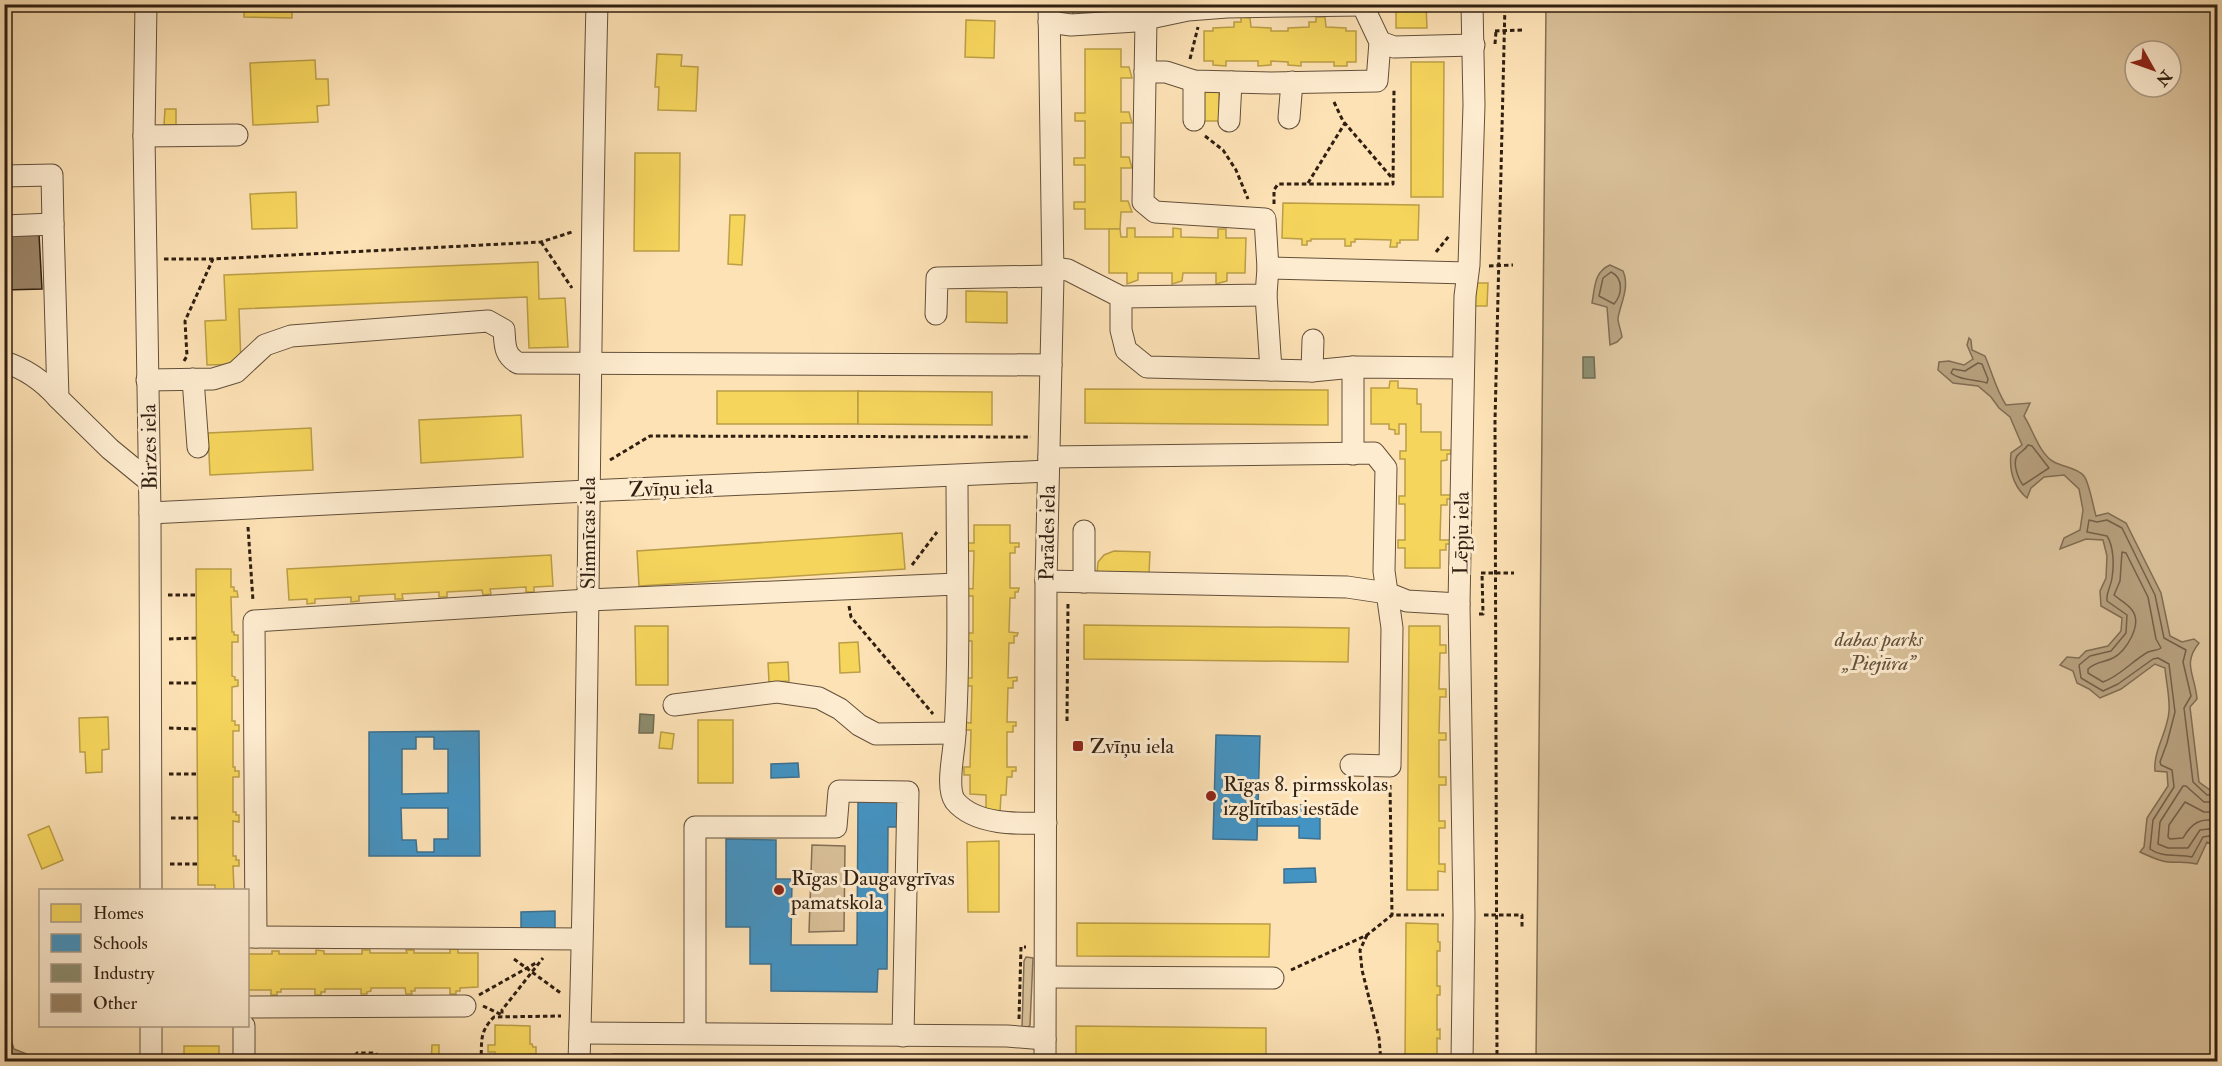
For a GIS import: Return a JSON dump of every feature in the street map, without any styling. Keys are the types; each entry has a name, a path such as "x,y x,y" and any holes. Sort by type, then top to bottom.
{"street":[{"name":"Birzes iela","path":"146,4 144,136 150,513 151,889"},
{"name":"Slimnīcas iela","path":"579,1062 580,1033 571,939 588,600 591,226 597,4"},
{"name":"Lēpju iela","path":"1462,1062 1464,915 1459,604 1463,368 1474,105 1472,4"},
{"path":"1049,13 1071,25 1139,15 1227,7 1362,5 1380,42 1377,81 1231,82 1190,80 1166,72 1145,72"},
{"name":"Parādes iela","path":"1045,1062 1046,581 1053,272 1049,13"},
{"path":"1139,15 1145,72 1143,202 1155,212 1265,213 1270,370"},
{"path":"1380,42 1394,47 1474,45"},
{"path":"1190,80 1194,120"},
{"path":"1229,121 1231,82"},
{"path":"1289,118 1292,82"},
{"path":"144,136 237,135"},
{"path":"4,176 52,175 58,398"},
{"path":"4,226 53,224"},
{"path":"1268,268 1467,273"},
{"path":"936,314 937,278 1068,270 1121,297 1266,295"},
{"path":"1121,297 1120,330 1126,350 1147,367 1312,371 1353,367 1463,368"},
{"path":"147,380 213,379 236,372 265,345 291,336 488,321 504,330 505,348 510,358 518,363 1051,364"},
{"path":"1312,371 1313,340"},
{"path":"4,362 19,367 43,381 110,449 149,481"},
{"path":"1353,367 1353,454"},
{"path":"183,379 198,447"},
{"name":"Zvīņu iela","path":"150,513 247,509 588,483 957,476 1048,464 1374,453 1386,468 1384,571 1387,593"},
{"path":"957,476 957,584 950,787 955,800 983,819 1046,823"},
{"path":"1084,531 1084,582"},
{"path":"1046,581 1347,587 1387,593 1407,601 1459,604"},
{"path":"571,939 252,937 254,621 588,600 957,584"},
{"path":"1351,765 1390,766 1392,628 1387,593"},
{"path":"674,705 777,692 819,698 876,734 952,733"},
{"path":"695,1033 695,827 836,826 838,791 908,792 903,1036"},
{"path":"1046,977 1273,978"},
{"path":"249,1007 468,1003"},
{"path":"151,1027 152,1062"},
{"path":"244,1027 244,1062"},
{"path":"580,1033 1019,1036 1045,1039"}],"path":[{"path":"1497,1062 1495,573 1505,4"},
{"path":"1190,80 1201,17"},
{"path":"1496,31 1523,30"},
{"path":"1265,213 1275,186 1393,184 1394,85 1386,85 1377,81"},
{"path":"1324,82 1345,123 1393,179"},
{"path":"1194,120 1202,134 1223,150 1265,213"},
{"path":"1307,184 1345,123"},
{"path":"146,259 213,259 541,242 591,226"},
{"path":"1436,253 1455,230"},
{"path":"541,242 572,289"},
{"path":"183,379 187,356 186,321 213,259"},
{"path":"1490,266 1513,265"},
{"path":"588,483 650,436 1032,437"},
{"path":"247,509 254,621"},
{"path":"896,587 946,520 957,519"},
{"path":"1482,573 1514,573"},
{"path":"846,589 851,617 952,733"},
{"path":"162,595 197,595"},
{"path":"164,639 197,638"},
{"path":"164,683 197,683"},
{"path":"164,728 197,729"},
{"path":"1390,766 1392,915"},
{"path":"164,774 198,774"},
{"path":"164,818 199,818"},
{"path":"165,864 198,864"},
{"path":"1273,978 1366,935 1392,915 1464,915"},
{"path":"1488,915 1522,915 1522,929"},
{"path":"1366,935 1360,950 1362,970 1379,1038 1382,1062"},
{"path":"488,938 563,995"},
{"path":"468,1003 527,969 571,939"},
{"path":"1019,1036 1021,946 1034,947"},
{"path":"502,1015 502,1010 538,962"},
{"path":"468,1003 502,1015"},
{"path":"482,1062 482,1033 484,1027 494,1017 502,1015 563,1016"},
{"path":"351,1062 357,1053 376,1053 380,1062"}],"green space":[{"path":"1073,5 1127,5 1122,14 1073,20"},
{"name":"dabas parks „Piejūra”","path":"1546,5 2217,5 2217,1061 1536,1062"},
{"path":"812,845 845,846 844,931 809,932"},
{"path":"1026,957 1033,958 1030,1025 1027,1029 1022,1029 1024,961"},
{"path":"613,1054 1014,1058 1014,1062 613,1062"}],"water":[{"path":"1610,265 1623,271 1626,283 1618,318 1622,337 1610,345 1607,307 1592,303 1598,276"},
{"path":"1969,338 1972,350 1985,356 2006,405 2030,403 2024,416 2037,442 2049,459 2078,471 2084,476 2096,516 2108,513 2126,523 2161,593 2170,636 2182,642 2194,639 2199,643 2190,663 2197,699 2190,707 2199,782 2210,790 2217,788 2218,847 2207,842 2197,864 2164,861 2140,852 2144,847 2147,818 2168,786 2167,772 2155,771 2156,756 2169,711 2165,668 2155,664 2121,689 2100,698 2077,683 2073,671 2060,665 2067,657 2079,658 2086,651 2108,646 2121,631 2122,618 2101,606 2100,591 2106,578 2107,556 2103,540 2086,539 2060,549 2064,538 2080,530 2083,510 2079,489 2064,475 2044,477 2031,488 2027,498 2018,488 2011,472 2011,453 2022,445 2010,417 1978,386 1953,383 1938,370 1939,362 1949,361 1964,365 1973,359 1967,345"},
{"path":"5,970 10,976 8,1004 14,1049 44,1061 5,1061"}],"building: Homes":[{"path":"244,4 292,4 292,18 244,17"},
{"path":"1392,4 1426,4 1427,28 1396,28 1396,8 1392,8"},
{"path":"1241,17 1250,18 1251,27 1271,28 1271,31 1288,31 1288,28 1309,27 1309,22 1316,22 1316,17 1325,17 1326,27 1356,31 1356,62 1347,62 1347,66 1334,66 1334,62 1301,62 1301,66 1288,65 1288,62 1271,61 1271,65 1258,66 1258,61 1226,61 1226,66 1213,65 1213,61 1204,61 1204,31 1234,27 1234,22 1241,22"},
{"path":"966,20 995,21 994,58 965,57"},
{"path":"1085,49 1121,49 1121,67 1129,67 1132,78 1121,78 1121,112 1129,112 1132,123 1121,123 1121,157 1129,157 1132,168 1121,168 1121,201 1128,201 1132,212 1121,212 1120,229 1085,229 1085,209 1074,209 1074,202 1085,202 1085,165 1074,165 1074,158 1085,158 1085,121 1075,121 1075,113 1085,113"},
{"path":"657,54 682,55 681,66 698,67 696,111 658,110 659,87 655,87"},
{"path":"315,60 316,79 328,79 329,105 317,106 318,122 253,125 250,63"},
{"path":"1411,62 1444,62 1443,197 1411,197"},
{"path":"1202,92 1219,92 1219,121 1202,121"},
{"path":"165,109 176,109 176,125 164,125"},
{"path":"635,153 680,153 679,251 634,251"},
{"path":"296,192 297,228 252,229 250,194"},
{"path":"1283,203 1419,205 1418,240 1400,240 1397,247 1390,247 1391,240 1355,239 1355,242 1351,242 1351,246 1345,246 1345,239 1311,239 1307,241 1307,245 1302,245 1302,239 1282,238"},
{"path":"730,215 745,215 742,265 728,264"},
{"path":"1127,228 1135,228 1135,237 1173,237 1173,228 1181,229 1181,237 1218,238 1218,229 1226,229 1226,238 1246,238 1245,273 1227,273 1227,281 1216,284 1216,273 1183,273 1182,281 1172,284 1172,273 1138,273 1138,280 1127,284 1127,273 1109,273 1109,229 1120,229 1121,237 1127,237"},
{"path":"538,262 539,299 565,298 568,347 529,348 527,297 239,309 241,364 207,365 205,321 226,320 224,275"},
{"path":"1473,283 1488,283 1487,306 1472,306"},
{"path":"966,291 1007,292 1007,323 966,322"},
{"path":"1390,381 1398,381 1398,388 1417,389 1417,404 1421,404 1421,432 1441,432 1441,450 1451,450 1451,454 1447,454 1447,460 1441,461 1441,495 1451,495 1451,499 1447,499 1447,505 1441,505 1440,540 1451,540 1450,544 1446,544 1446,550 1440,550 1440,568 1405,568 1405,548 1398,548 1398,540 1405,540 1405,504 1399,504 1399,496 1405,496 1405,459 1400,459 1400,451 1406,451 1406,424 1399,424 1399,434 1395,434 1395,430 1389,429 1389,424 1371,424 1371,388 1389,388"},
{"path":"1085,389 1328,390 1328,425 1085,423"},
{"path":"717,391 858,391 858,424 717,424"},
{"path":"858,391 992,392 992,425 858,424"},
{"path":"521,415 523,457 421,463 419,420"},
{"path":"311,428 313,470 210,475 208,433"},
{"path":"974,525 1010,525 1010,543 1019,543 1019,547 1015,547 1015,553 1010,553 1010,588 1019,588 1018,592 1015,592 1015,598 1010,598 1009,632 1018,633 1014,636 1014,643 1009,643 1008,678 1017,677 1017,681 1013,681 1013,688 1008,688 1007,722 1016,722 1013,732 1007,732 1007,767 1016,767 1016,771 1012,771 1012,777 1007,777 1006,795 1001,795 1000,812 986,811 986,795 970,794 970,775 964,775 964,767 970,767 971,730 964,730 965,722 971,723 972,686 965,686 965,678 972,678 972,641 966,641 966,633 973,633 973,596 966,596 966,588 973,589 974,551 967,551 967,543 974,543"},
{"path":"902,533 905,569 639,586 637,551"},
{"path":"1114,551 1150,552 1149,574 1097,573 1098,562 1104,555"},
{"path":"551,555 553,586 534,587 534,592 526,592 526,587 490,589 491,594 483,595 482,590 447,592 447,597 439,597 439,592 402,594 403,599 395,599 395,594 359,596 359,601 351,602 351,597 315,599 315,603 307,604 307,599 289,600 287,569"},
{"path":"196,569 231,569 231,587 237,591 238,597 231,597 232,632 238,635 238,642 232,642 232,676 238,680 238,686 232,687 232,721 235,721 235,725 239,725 239,731 233,731 233,767 235,771 239,771 239,777 233,777 233,812 239,815 239,822 233,821 233,856 239,860 239,866 233,866 234,889 215,889 215,885 198,885"},
{"path":"1084,625 1349,628 1348,662 1084,659"},
{"path":"635,626 668,626 668,685 636,685"},
{"path":"1409,626 1440,626 1440,645 1446,645 1446,653 1440,653 1439,689 1446,689 1446,697 1440,697 1439,733 1446,733 1446,740 1439,740 1439,777 1446,777 1446,785 1439,785 1439,821 1445,821 1445,828 1439,828 1439,864 1445,864 1445,872 1438,871 1438,890 1407,890"},
{"path":"858,642 860,672 840,673 839,643"},
{"path":"788,662 789,681 769,682 768,663"},
{"path":"108,717 109,749 102,750 102,772 86,773 85,752 80,752 79,718"},
{"path":"698,720 733,720 733,783 698,783"},
{"path":"661,732 674,734 672,749 659,748"},
{"path":"49,826 63,860 42,869 28,835"},
{"path":"999,841 999,912 968,912 967,842"},
{"path":"1077,923 1270,924 1269,957 1077,956"},
{"path":"1406,923 1438,924 1440,951 1437,951 1437,986 1440,986 1440,995 1437,995 1437,1030 1440,1029 1440,1039 1437,1038 1437,1062 1405,1062"},
{"path":"450,949 458,949 458,953 478,953 478,987 460,988 456,994 450,994 450,988 415,988 415,991 411,991 412,994 406,994 405,988 371,988 367,994 361,994 361,989 325,989 321,995 315,995 315,989 281,989 277,995 271,995 271,990 249,990 249,954 272,954 272,951 279,951 279,954 316,954 316,950 324,951 324,954 362,954 362,950 370,950 370,953 407,953 406,950 414,950 414,953 450,953"},
{"path":"495,1025 530,1026 530,1044 536,1047 536,1054 530,1054 530,1062 495,1062 495,1052 488,1052 488,1045 495,1045"},
{"path":"1076,1026 1266,1028 1266,1059 1076,1057"},
{"path":"432,1045 439,1045 439,1062 431,1062"},
{"path":"184,1046 219,1046 219,1062 184,1062"}],"building: Schools":[{"path":"479,731 480,856 369,856 369,732","holes":["416,737 434,737 434,749 448,749 448,793 402,794 402,749 416,749","401,808 448,808 448,839 434,839 434,852 417,852 416,840 402,840"]},
{"path":"1216,735 1260,736 1257,840 1213,839"},
{"path":"798,763 799,777 771,778 771,764"},
{"path":"858,802 900,802 900,827 888,827 887,969 878,969 877,992 771,991 771,964 750,964 750,927 726,927 726,839 776,840 776,879 792,879 791,945 857,945"},
{"path":"1258,805 1320,805 1320,839 1299,838 1299,826 1257,826"},
{"path":"1315,868 1316,882 1284,883 1284,869"},
{"path":"555,911 555,931 521,931 521,912"}],"building: Industry":[{"path":"1583,357 1594,357 1595,378 1583,378"},
{"path":"640,714 654,715 653,733 639,733"}],"building: Other":[{"path":"39,234 42,289 4,290 4,235"}],"place":[{"name":"Zvīņu iela","path":"1078,746"},
{"name":"Rīgas 8. pirmsskolas izglītības iestāde","path":"1211,796"},
{"name":"Rīgas Daugavgrīvas pamatskola","path":"779,890"}]}
